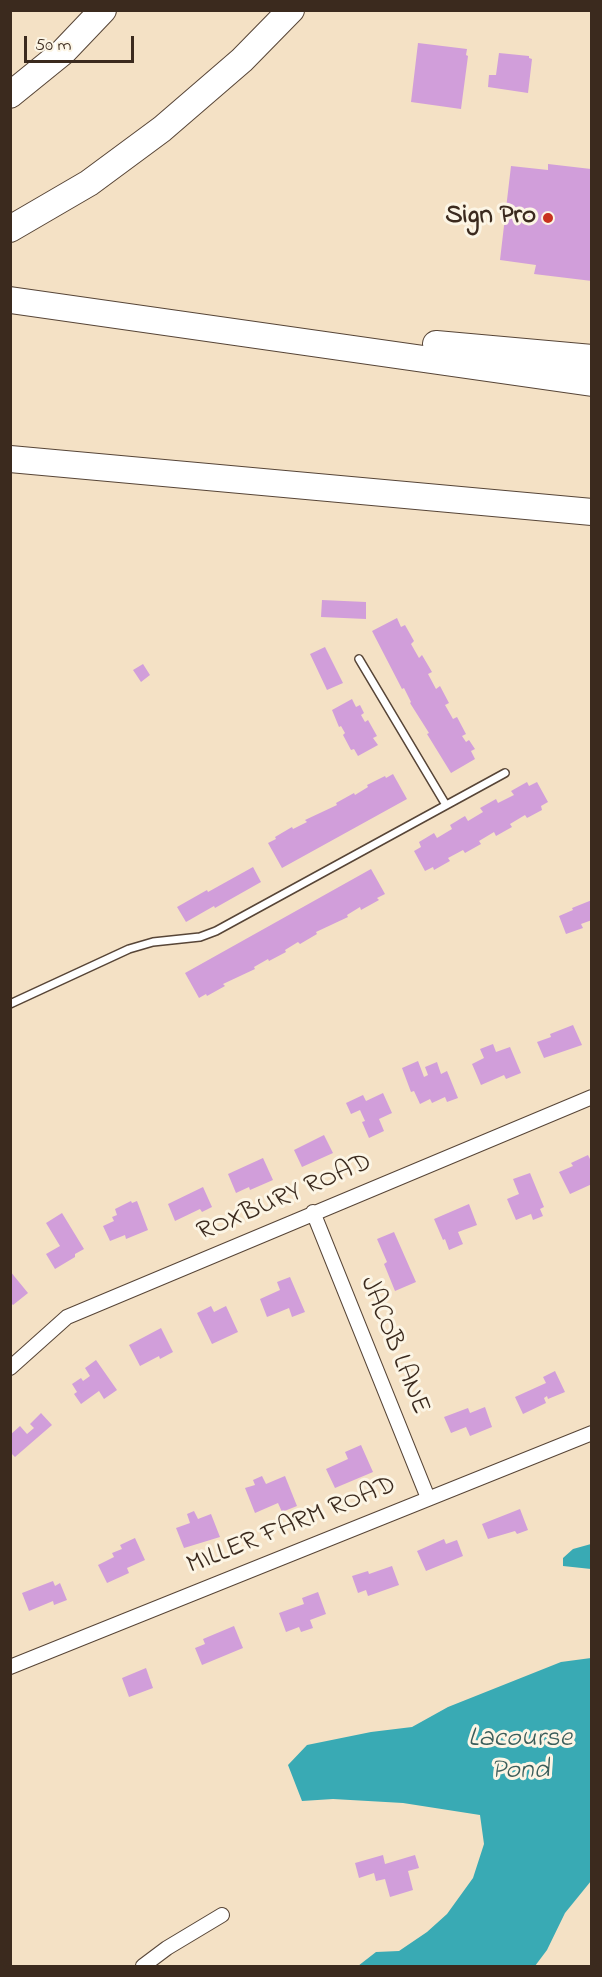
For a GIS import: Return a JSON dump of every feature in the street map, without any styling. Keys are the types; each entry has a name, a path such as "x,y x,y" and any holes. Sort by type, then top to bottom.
{"highway":[{"path":"10,95 63,52 103,10"},
{"path":"13,228 89,183 162,129 242,60 291,10"},
{"path":"10,300 591,383"},
{"path":"124,316 591,358"},
{"path":"10,459 591,512"},
{"path":"10,469 135,470"}],"street":[{"name":"ROXBURY ROAD","path":"10,1368 67,1317 591,1097"},
{"name":"JACOB LANE","path":"314,1212 428,1498"},
{"name":"MILLER FARM ROAD","path":"10,1667 591,1433"},
{"path":"143,1966 167,1948 222,1915"}],"lane":[{"path":"359,660 446,805"},
{"path":"10,1004 129,949 153,942 200,937 216,931 505,773"}],"water":[{"path":"591,1544 591,1569 563,1566 563,1558 573,1549"},
{"name":"Lacourse Pond","path":"591,1658 591,1881 565,1913 547,1950 535,1966 358,1966 376,1952 399,1951 427,1932 447,1914 473,1878 484,1844 480,1815 403,1803 333,1799 302,1801 288,1765 307,1745 371,1732 412,1727 448,1707 561,1662"}],"building":[{"path":"418,43 467,49 461,109 411,102"},
{"path":"499,53 529,56 532,59 528,93 488,87 489,75 496,75"},
{"name":"Sign Pro","path":"548,164 591,169 592,281 534,274 536,265 500,260 511,166 548,170"},
{"path":"322,600 366,602 366,619 321,617"},
{"path":"397,618 401,627 405,625 414,641 411,644 419,658 422,655 432,672 428,674 436,689 440,686 449,703 445,705 453,719 457,717 466,734 462,736 466,742 469,740 475,749 471,751 475,759 451,773 427,734 429,733 410,703 404,688 402,689 372,631"},
{"path":"325,647 343,683 327,690 310,654"},
{"path":"143,664 150,675 141,682 133,670"},
{"path":"352,699 356,707 360,705 364,713 361,715 365,722 368,720 377,736 373,738 378,745 358,756 354,749 351,750 343,735 345,733 341,726 339,727 332,710"},
{"path":"393,774 407,799 282,868 268,843 276,839 275,837 292,827 293,829 307,822 305,820 337,805 336,803 354,793 355,795 368,787 367,785"},
{"path":"527,782 529,786 537,782 548,802 541,806 542,810 527,818 525,815 510,824 512,827 496,836 494,832 479,841 481,844 465,853 463,850 448,858 450,861 434,870 433,867 425,871 414,851 421,847 419,842 434,833 437,838 452,829 450,825 465,816 468,821 483,812 480,808 496,799 498,803 514,795 511,791"},
{"path":"253,867 261,882 186,922 177,907"},
{"path":"371,869 385,894 377,898 379,900 361,910 360,907 347,915 348,917 316,932 317,934 300,944 298,942 285,950 286,952 269,961 268,959 254,967 255,969 223,984 225,986 199,998 185,973"},
{"path":"592,900 592,920 581,924 583,928 566,934 559,916"},
{"path":"573,1025 582,1045 544,1058 537,1042"},
{"path":"493,1044 496,1052 510,1047 521,1073 506,1079 504,1075 481,1085 472,1064 484,1058 480,1049"},
{"path":"418,1061 424,1077 428,1075 425,1067 437,1062 441,1074 447,1071 458,1098 447,1102 445,1097 432,1103 430,1099 420,1104 414,1091 411,1092 402,1068"},
{"path":"383,1093 392,1113 379,1119 384,1131 369,1138 360,1110 351,1114 346,1103 363,1095 366,1101"},
{"path":"324,1135 333,1153 302,1167 294,1150"},
{"path":"588,1155 592,1163 592,1184 570,1194 559,1172 573,1166 571,1163"},
{"path":"263,1158 273,1180 250,1190 249,1187 236,1193 228,1174"},
{"path":"530,1173 544,1207 540,1209 543,1216 533,1220 531,1214 516,1220 507,1199 519,1194 513,1179"},
{"path":"203,1187 212,1207 202,1212 200,1209 175,1221 168,1204"},
{"path":"131,1201 132,1203 137,1201 148,1230 126,1239 125,1235 110,1241 103,1226 114,1221 112,1217 117,1215 115,1209"},
{"path":"469,1204 477,1225 458,1232 463,1244 449,1250 434,1219"},
{"path":"62,1213 84,1249 55,1269 46,1254 60,1246 46,1223"},
{"path":"394,1232 416,1282 395,1291 384,1264 387,1262 377,1239"},
{"path":"10,1271 28,1293 13,1305 10,1302"},
{"path":"290,1277 305,1312 292,1317 289,1308 267,1317 260,1299 280,1290 277,1282"},
{"path":"211,1306 214,1312 226,1306 238,1332 212,1344 197,1313"},
{"path":"161,1328 173,1352 140,1366 129,1345"},
{"path":"96,1360 117,1390 104,1399 99,1391 81,1404 74,1394 77,1392 72,1384 81,1378 83,1381 90,1376 85,1368"},
{"path":"555,1371 565,1392 548,1399 547,1396 544,1398 546,1403 523,1414 515,1397 546,1383 543,1377"},
{"path":"485,1407 492,1427 470,1436 466,1427 451,1433 444,1417 468,1408 470,1413"},
{"path":"41,1413 52,1425 15,1457 10,1452 10,1435 20,1426 27,1434 34,1428 30,1424"},
{"path":"361,1445 373,1472 335,1488 326,1469 348,1459 345,1452"},
{"path":"262,1476 266,1484 285,1476 297,1506 282,1512 278,1503 255,1513 245,1488 255,1485 253,1480"},
{"path":"520,1509 528,1530 517,1534 515,1531 488,1539 482,1524"},
{"path":"194,1511 198,1519 211,1514 220,1537 184,1548 176,1528 190,1523 187,1514"},
{"path":"135,1538 145,1560 127,1568 129,1573 107,1583 98,1565 114,1557 112,1553 122,1549 120,1545"},
{"path":"444,1539 446,1544 457,1540 463,1556 426,1571 417,1551"},
{"path":"392,1566 399,1585 368,1596 366,1590 358,1593 352,1576 368,1571 369,1574"},
{"path":"53,1581 55,1586 60,1583 67,1600 54,1605 53,1601 29,1611 22,1593"},
{"path":"318,1592 326,1614 310,1620 313,1628 301,1632 299,1627 286,1632 279,1613 304,1604 302,1598"},
{"path":"234,1626 243,1648 202,1665 195,1648 205,1644 203,1639"},
{"path":"146,1668 153,1688 129,1697 122,1678"},
{"path":"383,1855 385,1864 415,1855 419,1868 408,1871 413,1890 390,1897 385,1879 376,1881 374,1873 359,1878 355,1863"}],"place":[{"name":"Sign Pro","path":"548,218"}]}
